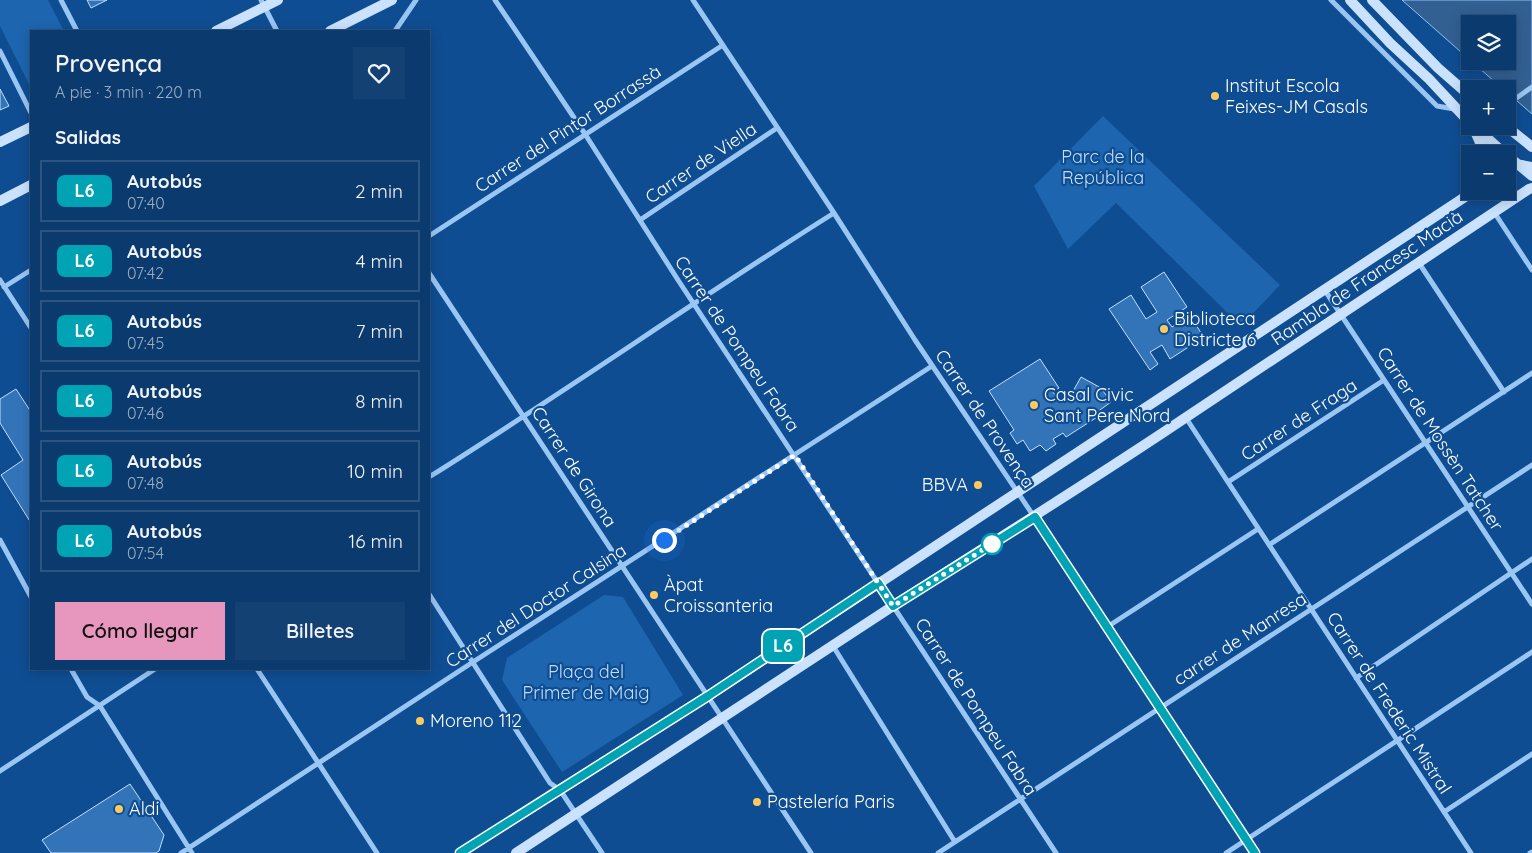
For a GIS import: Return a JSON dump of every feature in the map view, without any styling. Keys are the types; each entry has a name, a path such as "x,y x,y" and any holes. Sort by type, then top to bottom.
{"street":[{"path":"61,0 76,30"},
{"path":"218,30 263,3 278,0"},
{"path":"332,30 392,0"},
{"path":"397,30 416,0"},
{"name":"Carrer de Pompeu Fabra","path":"495,0 585,134 694,304 1056,853"},
{"name":"Carrer de Provença","path":"693,0 932,366 1035,517 1255,853"},
{"path":"1331,0 1437,106 1457,109"},
{"path":"1350,0 1390,43 1429,79 1461,113"},
{"path":"1372,0 1438,68 1461,88"},
{"path":"263,3 276,30"},
{"name":"Carrer del Pintor Borrassà","path":"430,235 723,46"},
{"path":"0,51 30,111"},
{"path":"1516,99 1532,88"},
{"path":"0,142 30,127"},
{"name":"Carrer de Viella","path":"640,220 777,128"},
{"path":"1516,134 1532,147"},
{"path":"1483,135 1495,145"},
{"path":"1516,166 1532,166"},
{"path":"1516,168 1532,176"},
{"path":"0,201 30,186"},
{"name":"Rambla de Francesc Macià","path":"516,853 893,606 1035,517 1532,188"},
{"name":"Rambla de Francesc Macià","path":"460,853 708,696 1461,199"},
{"path":"1494,212 1532,270"},
{"path":"430,476 834,214"},
{"path":"1419,263 1504,392"},
{"path":"4,288 30,271"},
{"name":"Carrer de Girona","path":"430,275 810,853"},
{"path":"0,280 30,327"},
{"name":"Carrer de Mossèn Tatcher","path":"1324,289 1532,604"},
{"name":"Carrer del Doctor Calsina","path":"181,853 190,850 473,662 932,366"},
{"path":"1269,545 1532,374"},
{"name":"Carrer de Fraga","path":"1228,482 1384,380"},
{"name":"Carrer de Frederic Mistral","path":"1186,418 1472,853"},
{"name":"carrer de Manresa","path":"938,853 1532,465"},
{"path":"1107,627 1258,529"},
{"path":"0,540 30,595"},
{"path":"1356,678 1532,559"},
{"path":"430,596 550,784 560,790 602,853"},
{"path":"833,646 955,842"},
{"path":"1226,853 1532,652"},
{"path":"72,670 87,697 100,706 190,850"},
{"path":"0,772 154,670"},
{"path":"258,670 377,853"},
{"path":"1444,812 1532,754"}],"green space":[{"path":"0,0 48,0 63,30 30,30 30,86 0,26"},
{"name":"Parc de la República","path":"1103,116 1280,285 1241,326 1116,203 1068,249 1034,186"},
{"name":"Plaça del Primer de Maig","path":"604,595 623,597 683,695 562,772 502,680 507,658"}],"shaded area":[{"path":"1402,0 1532,0 1532,114 1516,100 1516,80 1493,80 1481,70 1516,70 1516,15 1461,15 1461,52"}],"building":[{"path":"87,0 107,0 91,8"},
{"path":"0,89 9,106 0,110"},
{"path":"1164,272 1187,307 1167,320 1172,327 1189,315 1204,337 1170,359 1162,345 1150,352 1158,364 1150,370 1109,309 1131,295 1146,319 1157,312 1141,287"},
{"path":"1040,359 1059,388 1053,392 1059,401 1072,393 1081,377 1101,388 1111,402 1100,410 1102,414 1066,437 1063,433 1053,439 1056,444 1046,451 1040,445 1030,451 1023,440 1017,444 1010,433 1014,430 989,391"},
{"path":"16,389 30,410 30,521 1,475 23,460 0,423 0,399"},
{"name":"Aldi","path":"130,784 164,835 159,851 156,853 51,853 42,840"}],"bus line":[{"name":"L6","path":"460,853 708,696 878,583 893,606 1035,517 1255,853"}],"place":[{"name":"Institut Escola Feixes-JM Casals","path":"1215,96"},
{"name":"Biblioteca Districte 6","path":"1164,329"},
{"name":"Casal Civic Sant Pere Nord","path":"1034,405"},
{"name":"BBVA","path":"978,485"},
{"name":"Àpat Croissanteria","path":"654,595"},
{"name":"Moreno 112","path":"420,721"},
{"name":"Pastelería Paris","path":"757,802"},
{"name":"Aldi","path":"119,809"}],"route":[{"path":"664,540 795,455 893,606 992,544"}]}
